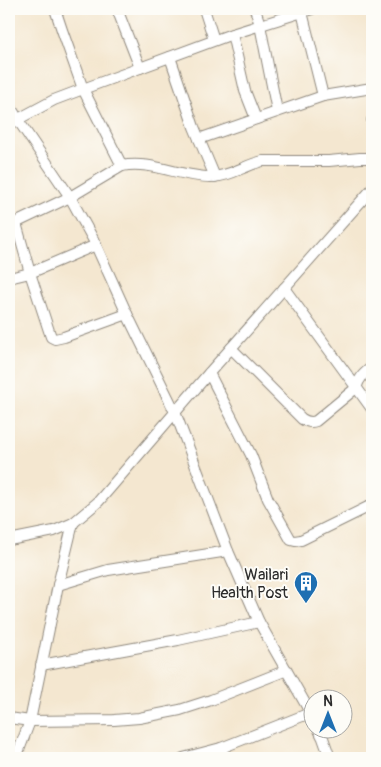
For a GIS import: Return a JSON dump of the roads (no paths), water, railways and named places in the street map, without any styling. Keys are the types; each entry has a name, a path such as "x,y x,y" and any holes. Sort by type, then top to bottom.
{"street":[{"path":"55,9 83,89 122,166"},
{"path":"117,9 140,68"},
{"path":"204,9 214,40"},
{"path":"255,9 260,25 277,112"},
{"path":"13,122 54,100 83,89 214,40 307,11 323,96"},
{"path":"232,34 245,90 256,119"},
{"path":"170,57 199,139 216,177"},
{"path":"199,139 323,96 372,88"},
{"path":"9,104 13,122 70,197 96,245 175,412 228,552 258,622 304,702"},
{"path":"372,120 372,129"},
{"path":"127,314 64,337 55,339 51,337 13,224 70,197 122,166 130,164 144,165 202,177 216,177 263,161 329,161 372,158"},
{"path":"9,540 54,531 73,523 98,502 208,372 372,189"},
{"path":"9,278 30,274 96,245"},
{"path":"284,288 372,408"},
{"path":"231,348 302,420 308,422 316,421 356,388 358,381 372,367"},
{"path":"208,372 252,455 268,499 291,540 301,540 372,505"},
{"path":"16,758 30,721 58,585 73,523"},
{"path":"58,585 108,570 228,552"},
{"path":"41,664 178,640 258,622"},
{"path":"9,718 30,721 139,718 180,710 211,700 286,670"},
{"path":"183,758 223,753 304,719"},
{"path":"324,740 330,758"}],"place":[{"name":"Wailari Health Post","path":"306,604"}]}
